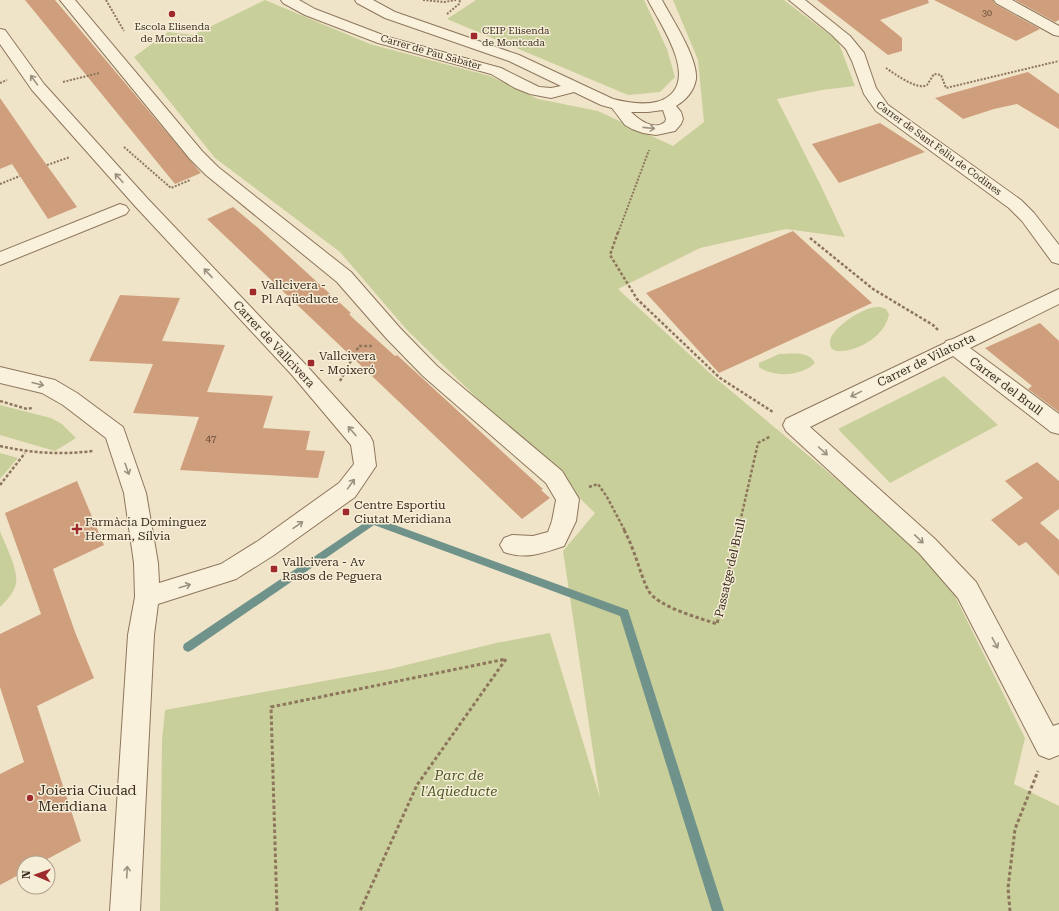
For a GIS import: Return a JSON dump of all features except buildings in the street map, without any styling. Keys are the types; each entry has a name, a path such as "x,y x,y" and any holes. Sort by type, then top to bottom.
{"street":[{"path":"67,0 196,155 212,171 344,277 430,371 554,477 568,500 564,521 556,539 532,546 512,545"},
{"name":"Carrer de Pau Sabater","path":"288,0 310,12 383,40 464,60 496,71 521,86 536,91 552,93 576,86"},
{"path":"362,0 390,15 514,58 576,86 596,97 619,106 634,108 667,104 681,95 687,85 688,76 682,53 655,0"},
{"name":"Carrer de Sant Feliu de Codines","path":"796,0 835,29 856,52 862,66 867,88 875,101 882,108 1015,204 1028,216 1059,258"},
{"path":"1001,0 1059,32"},
{"path":"1016,0 1059,17"},
{"name":"Carrer de Vallcivera","path":"0,33 38,87 141,202 299,370 362,442 365,466 347,490 266,548 228,572 148,597"},
{"path":"619,106 628,118 641,127 657,129 670,128 674,124 675,118 667,104"},
{"path":"0,259 120,210"},
{"name":"Carrer de Vilatorta","path":"794,425 953,346 1059,296"},
{"name":"Carrer del Brull","path":"953,346 1059,426"},
{"path":"0,375 48,386 70,399 115,433 135,493 146,563 148,597 141,635 125,911"},
{"path":"794,425 927,546 967,590 1054,742"}],"path":[{"path":"423,0 444,2 456,0"},
{"path":"883,66 914,84 924,87 927,86 934,74 941,75 946,88 1059,61"},
{"path":"62,82 91,76 120,65"},
{"path":"119,143 171,188 212,171"},
{"path":"649,149 610,255 637,299 720,378 794,425"},
{"path":"47,165 72,156"},
{"path":"0,184 20,176"},
{"path":"810,238 873,289 933,325 953,346"},
{"path":"337,385 359,346 404,344"},
{"name":"Passatge del Brull","path":"566,496 598,484 607,497 633,547 649,592 663,604 717,624 758,443 794,425"},
{"path":"0,446 26,452 69,455 96,451"},
{"path":"0,485 26,452"},
{"path":"277,911 271,707 506,659 417,785 360,911"},
{"path":"1010,911 1008,888 1015,829 1054,742"}],"green space":[{"name":"Parc de l'Aqüeducte","path":"265,0 370,44 490,76 538,99 598,111 673,146 704,122 698,60 673,0 784,0 838,41 855,86 822,90 777,99 845,237 786,229 700,248 618,289 712,375 896,529 949,584 1025,738 1014,784 1059,806 1059,911 160,911 162,740 165,710 390,669 496,643 550,633 600,798 563,551 595,513 407,330 340,252 215,158 134,57 168,32 193,35"},
{"path":"476,0 644,0 667,49 675,77 660,92 628,95 447,19"},
{"path":"880,307 886,309 889,314 887,322 876,336 869,342 852,349 836,351 832,349 830,345 831,339 839,327 859,313 872,308"},
{"path":"779,354 804,354 815,363 803,371 788,374 772,373 759,367 759,363"},
{"path":"944,376 998,425 890,483 838,429"},
{"path":"0,405 51,418 62,424 76,438 55,451 0,435"},
{"path":"0,453 18,458 0,479"},
{"path":"0,531 9,551 16,574 16,581 12,593 0,607"}],"waterway":[{"path":"188,647 373,521 624,613 718,911"}],"place":[{"name":"Escola Elisenda de Montcada","path":"172,14"},
{"name":"CEIP Elisenda de Montcada","path":"474,36"},
{"name":"Vallcivera - Pl Aqüeducte","path":"253,292"},
{"name":"Vallcivera - Moixeró","path":"311,363"},
{"name":"Centre Esportiu Ciutat Meridiana","path":"346,512"},
{"name":"Farmàcia Domínguez Herman, Sílvia","path":"77,529"},
{"name":"Vallcivera - Av Rasos de Peguera","path":"274,569"},
{"name":"Joieria Ciudad Meridiana","path":"30,798"}]}
